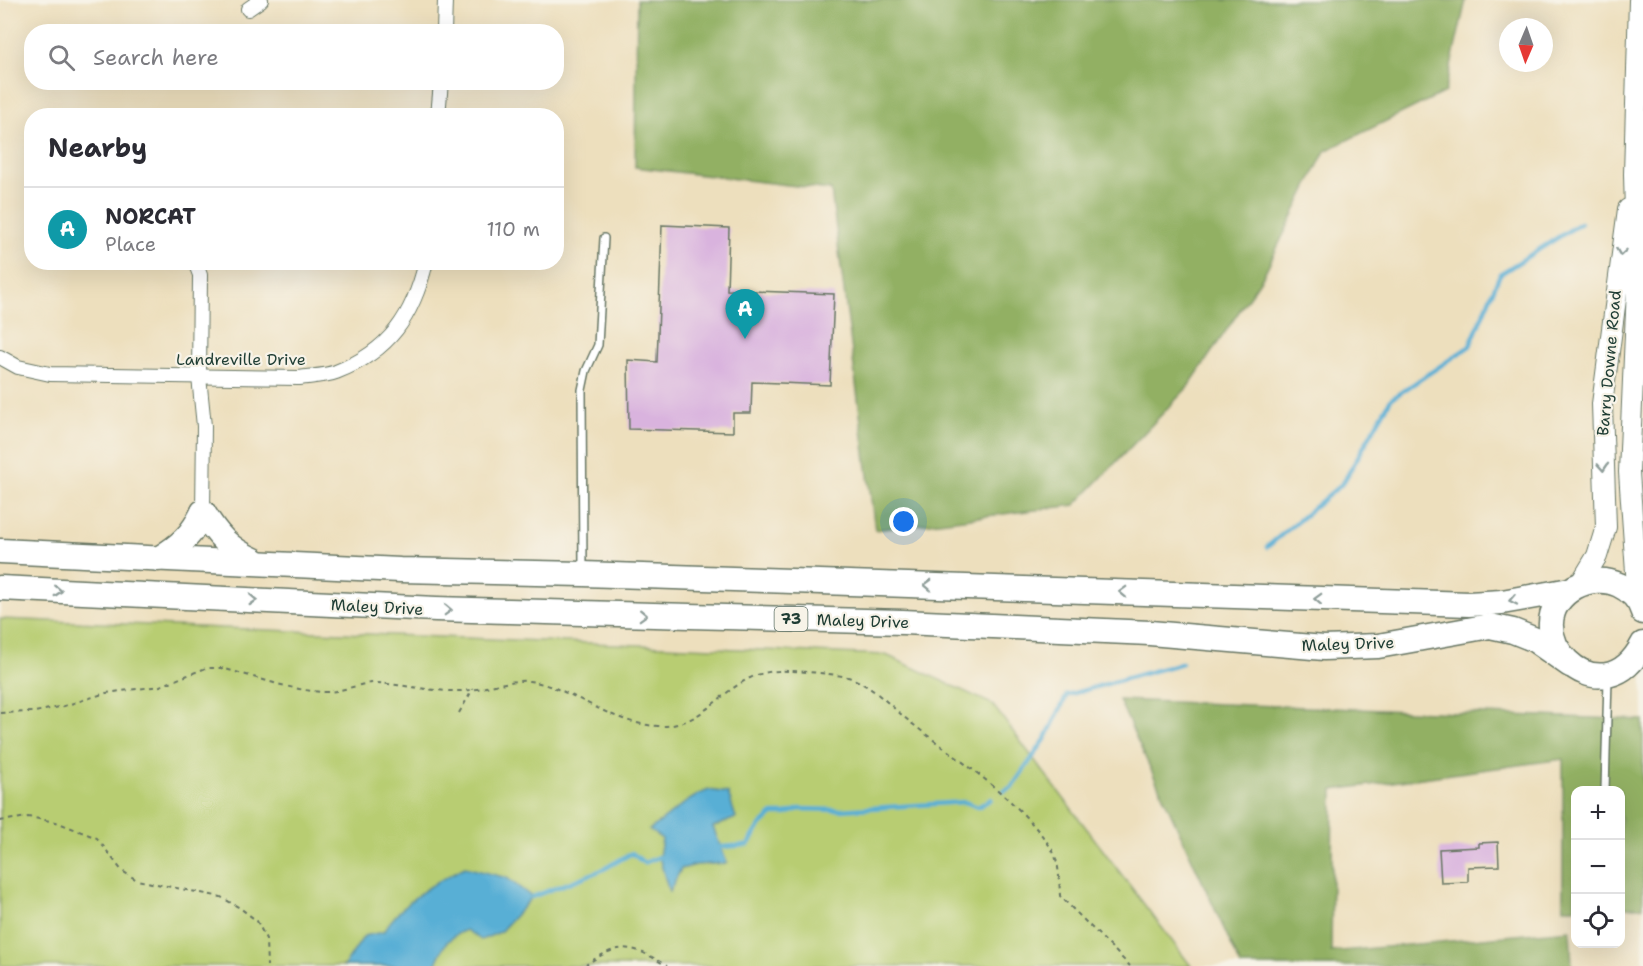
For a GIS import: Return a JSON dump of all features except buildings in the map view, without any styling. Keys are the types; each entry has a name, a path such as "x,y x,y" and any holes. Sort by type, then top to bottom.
{"highway":[{"path":"203,512 218,537 234,551 260,563"},
{"path":"158,559 180,545 193,532 203,512"},
{"path":"0,551 400,570 583,574 1469,604 1502,603 1606,581 1629,591 1641,607"},
{"path":"1570,665 1560,655 1551,628 1557,607 1575,587"},
{"name":"Maley Drive","path":"0,588 436,609 903,622 1150,633 1324,648 1378,646 1490,626 1513,631 1533,639 1570,665 1590,674 1625,669"},
{"path":"1625,669 1636,657 1643,644"}],"main road":[{"name":"Barry Downe Road","path":"1639,0 1634,174 1637,288 1629,472 1641,607"},
{"name":"Barry Downe Road","path":"1575,587 1597,556 1606,527 1602,404 1614,300 1634,174"}],"street":[{"path":"248,9 261,0"},
{"path":"444,24 445,0"},
{"path":"439,108 440,90"},
{"path":"198,270 200,275 199,377 204,426 203,512"},
{"name":"Landreville Drive","path":"0,357 18,367 51,374 299,378 335,372 384,344 406,319 419,293 424,270"}],"lane":[{"path":"583,574 582,390 586,371 598,345 604,238"},
{"path":"1606,786 1625,669"}],"path":[{"path":"0,713 35,712 106,693 160,686 206,668 220,668 312,691 328,692 375,683 461,691 528,681 550,687 594,708 641,725 661,726 684,724 705,713 722,694 752,675 778,671 850,678 874,693 1007,799 1049,845 1058,864 1060,896 1130,966"},
{"path":"459,713 472,689"},
{"path":"0,821 28,817 56,822 97,838 122,871 137,880 221,897 257,921 266,939 267,966"},
{"path":"584,966 599,956 622,946 645,953 667,966"}],"green space":[{"path":"637,0 1466,0 1445,92 1325,151 1263,276 1188,387 1075,505 875,530 831,190 635,167"},
{"path":"0,619 886,655 992,704 1191,966 0,966"},
{"path":"1119,700 1643,720 1643,907 1625,907 1625,786 1571,786 1571,908 1563,908 1563,759 1333,790 1331,952 1570,930 1572,966 1241,966"}],"water":[{"path":"709,790 728,793 736,818 713,827 727,863 696,865 681,869 669,892 659,857 662,839 649,830 686,802"},
{"path":"465,867 507,878 532,897 500,932 481,940 466,930 453,936 443,948 435,966 344,966 364,936 383,932 400,911 419,894"}],"waterway":[{"path":"1267,547 1343,483 1391,399 1470,346 1500,274 1581,223"},
{"path":"1004,791 1012,787 1046,738 1067,695 1182,663"},
{"path":"721,847 748,845 760,826 773,814 786,814 799,809 840,810 965,802 978,807 991,799"},
{"path":"532,897 602,870 632,853 644,863 659,857"}],"place":[{"name":"NORCAT","path":"745,339"}]}
